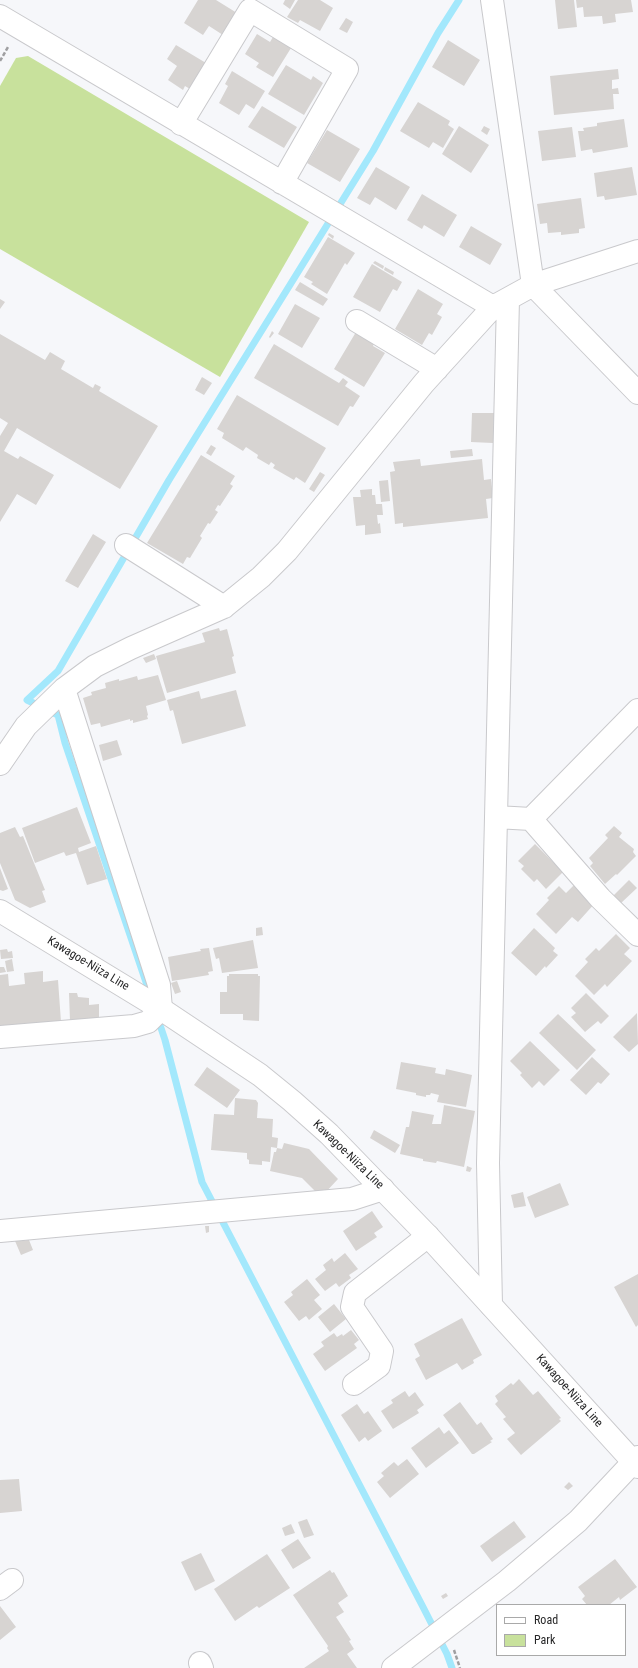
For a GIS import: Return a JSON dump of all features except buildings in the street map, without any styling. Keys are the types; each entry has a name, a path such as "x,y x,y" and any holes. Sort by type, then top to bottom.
{"street":[{"path":"492,0 533,285 638,393"},
{"path":"181,124 250,10 347,69 282,183"},
{"path":"0,16 282,183 501,303"},
{"path":"0,764 26,726 64,689 95,666 131,648 224,607 261,577 287,551 437,369 501,303 533,285 638,251"},
{"path":"491,1305 488,1163 496,817 501,303"},
{"path":"357,321 437,369"},
{"path":"126,545 224,607"},
{"path":"0,1037 134,1026 148,1022 161,1008 159,985 64,689"},
{"path":"531,819 638,710"},
{"path":"496,817 531,819 600,898 638,935"},
{"name":"Kawagoe-Niiza Line","path":"0,912 161,1008 260,1075 329,1134 428,1236 636,1462"},
{"path":"0,1231 352,1199 383,1189"},
{"path":"354,1384 379,1366 382,1350 352,1307 354,1293 428,1236"},
{"path":"393,1668 507,1581 578,1521 636,1462"}],"green space":[{"path":"28,56 309,222 220,377 0,249 0,86 16,58"}],"waterway":[{"path":"151,997 65,743 58,715 27,700 58,671 169,480 373,151 438,33 459,0"},
{"path":"157,1016 165,1040 202,1182 423,1607 447,1654 452,1668"}]}
